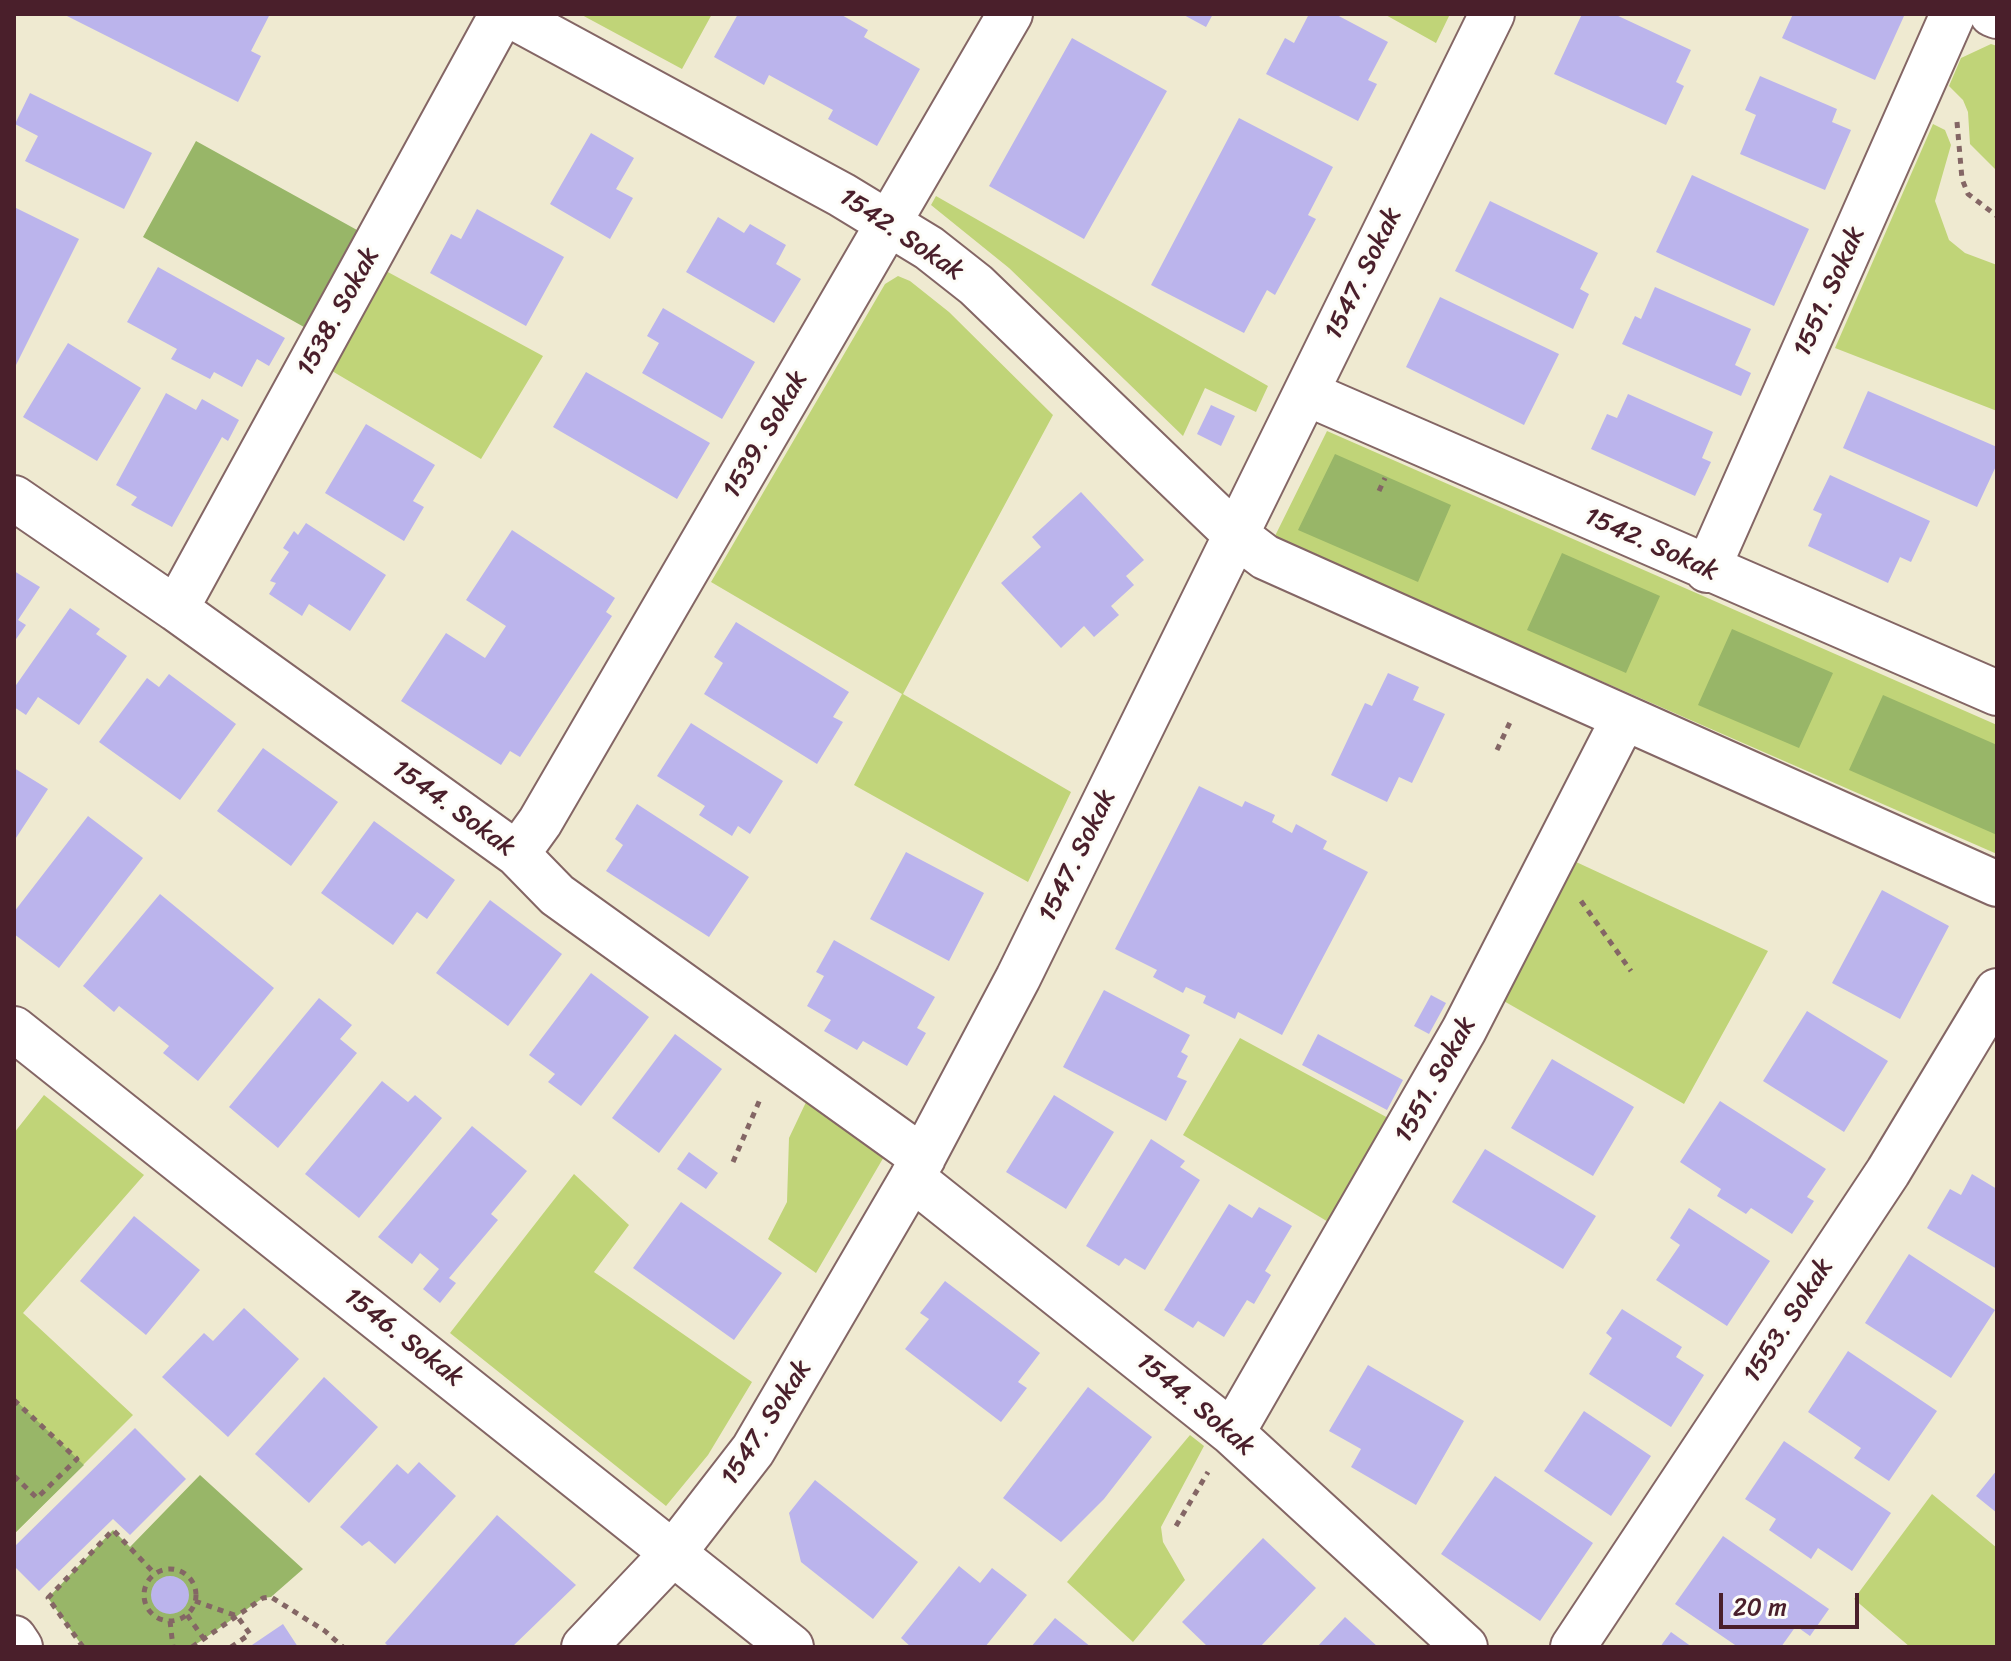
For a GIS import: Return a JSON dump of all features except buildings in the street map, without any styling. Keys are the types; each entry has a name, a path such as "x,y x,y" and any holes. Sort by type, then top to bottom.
{"street":[{"name":"1542. Sokak","path":"505,14 890,222 976,285 1236,535 1265,557 1997,884"},
{"name":"1538. Sokak","path":"176,609 505,14"},
{"name":"1539. Sokak","path":"517,854 540,822 1010,14"},
{"name":"1547. Sokak","path":"584,1647 674,1552 753,1450 918,1168 1018,978 1492,14"},
{"name":"1551. Sokak","path":"1707,570 1953,14"},
{"name":"1542. Sokak","path":"1306,393 1707,570 1997,693"},
{"name":"1544. Sokak","path":"14,498 176,609 517,854 557,895 785,1058 1232,1433 1465,1647"},
{"name":"1551. Sokak","path":"1232,1433 1385,1173 1464,1030 1624,718"},
{"name":"1553. Sokak","path":"1573,1647 1888,1172 1997,991"},
{"name":"1546. Sokak","path":"14,1029 791,1647"},
{"path":"14,1638 20,1647"}],"path":[{"path":"1915,100 1957,122 1962,179 1968,194 1997,216"},
{"path":"1553,856 1598,928 1631,971"},
{"path":"733,1162 762,1095 785,1058"},
{"path":"14,1400 77,1459 37,1498 14,1476"},
{"path":"1176,1526 1232,1433"},
{"path":"83,1647 48,1598 113,1530 155,1574"},
{"path":"167,1569 183,1573 194,1586 195,1601 187,1615 170,1621 153,1615 144,1600 147,1584 155,1574 167,1569"},
{"path":"192,1647 263,1598 271,1597 325,1631 343,1647"},
{"path":"195,1601 237,1616 250,1634 231,1647"},
{"path":"187,1615 204,1639"},
{"path":"170,1621 173,1647"}],"green space":[{"path":"580,14 712,14 682,69"},
{"path":"1384,14 1450,14 1436,43"},
{"path":"1991,44 1997,46 1997,171 1970,144 1968,112 1963,100 1949,86 1961,58"},
{"path":"1933,124 1945,130 1951,145 1935,201 1949,240 1965,253 1997,265 1997,411 1835,348"},
{"path":"196,141 357,230 304,327 143,237"},
{"path":"936,196 1268,386 1256,412 1205,388 1183,436 1009,268 931,205"},
{"path":"386,271 543,356 481,459 332,371"},
{"path":"898,276 910,281 949,312 1053,415 903,694 1071,792 1028,882 854,785 902,694 711,582 885,284"},
{"path":"1327,431 1997,725 1997,854 1274,538"},
{"path":"1335,454 1451,505 1418,582 1298,530"},
{"path":"1562,553 1660,596 1626,673 1527,630"},
{"path":"1732,629 1833,673 1799,748 1698,705"},
{"path":"1883,695 1997,745 1997,835 1849,770"},
{"path":"1574,861 1768,951 1684,1104 1502,1000"},
{"path":"1240,1038 1390,1119 1330,1223 1183,1135"},
{"path":"44,1095 144,1175 23,1313 133,1415 16,1532 14,1133"},
{"path":"807,1100 885,1155 816,1273 768,1239 787,1202 789,1138"},
{"path":"574,1174 629,1225 594,1272 752,1382 708,1455 666,1506 450,1333"},
{"path":"14,1399 84,1465 16,1532 14,1530"},
{"path":"1190,1435 1204,1446 1161,1527 1163,1542 1185,1580 1133,1642 1067,1582"},
{"path":"200,1475 303,1569 271,1597 263,1598 192,1647 83,1647 48,1598 113,1530 130,1547"},
{"path":"1932,1494 1997,1548 1997,1647 1910,1647 1854,1599"}]}
